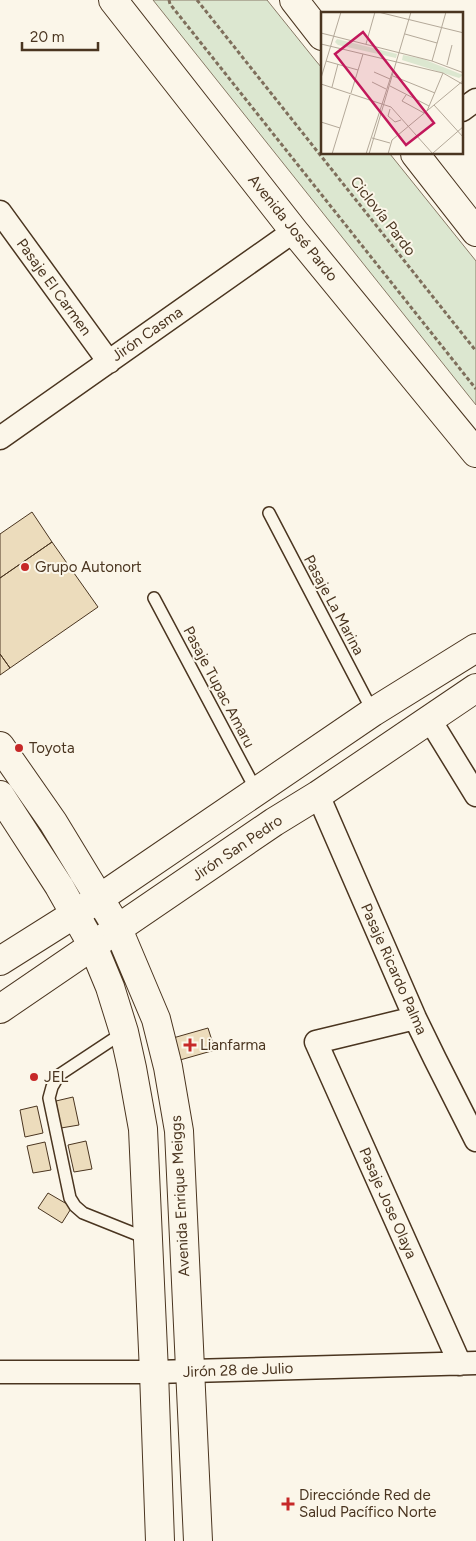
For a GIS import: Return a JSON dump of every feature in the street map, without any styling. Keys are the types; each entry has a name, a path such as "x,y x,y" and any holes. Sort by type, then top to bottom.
{"main road":[{"name":"Avenida José Pardo","path":"113,0 294,230 476,453"},
{"path":"294,0 321,35"},
{"path":"416,155 476,232"},
{"path":"0,962 100,898 256,790 374,712 476,648"},
{"name":"Jirón San Pedro","path":"0,1009 274,822 318,795 476,688"},
{"name":"Avenida Enrique Meiggs","path":"0,746 53,822 118,929 156,1019 168,1067 179,1131 198,1541"},
{"path":"0,795 59,886 93,946 110,986 124,1032 132,1068 143,1129 160,1541"}],"street":[{"path":"464,109 476,100"},
{"name":"Pasaje El Carmen","path":"0,212 109,362"},
{"name":"Jirón Casma","path":"0,438 294,230"},
{"path":"430,720 476,795"},
{"name":"Pasaje Ricardo Palma","path":"318,795 415,1018 476,1140"},
{"name":"Pasaje Jose Olaya","path":"415,1018 316,1042 468,1364"},
{"name":"Jirón 28 de Julio","path":"0,1372 154,1372 468,1364"}],"lane":[{"name":"Pasaje La Marina","path":"269,513 374,712"},
{"name":"Pasaje Tupac Amaru","path":"154,598 256,790"},
{"path":"124,1032 59,1075 52,1087 49,1098 70,1198 75,1206 83,1213 148,1239"}],"path":[{"path":"169,0 176,12 476,389"},
{"name":"Ciclovía Pardo","path":"197,0 476,351"}],"green space":[{"path":"153,0 267,0 321,67 321,155 391,155 476,261 476,405"}],"building":[{"path":"32,512 52,542 0,578 0,534"},
{"path":"52,542 98,607 10,668 0,654 0,578"},
{"path":"0,654 10,668 0,675"},
{"name":"Lianfarma","path":"208,1028 215,1050 173,1062 166,1040"},
{"path":"73,1097 79,1125 61,1128 56,1101"},
{"path":"37,1106 43,1133 25,1137 20,1110"},
{"path":"86,1141 92,1169 74,1172 68,1145"},
{"path":"45,1142 51,1170 33,1173 27,1146"},
{"path":"48,1193 72,1207 62,1223 38,1208"}],"place":[{"name":"Grupo Autonort","path":"25,567"},
{"name":"Toyota","path":"19,748"},
{"name":"Lianfarma","path":"190,1045"},
{"name":"JEL","path":"34,1077"},
{"name":"Direcciónde Red de Salud Pacífico Norte","path":"288,1504"}]}
